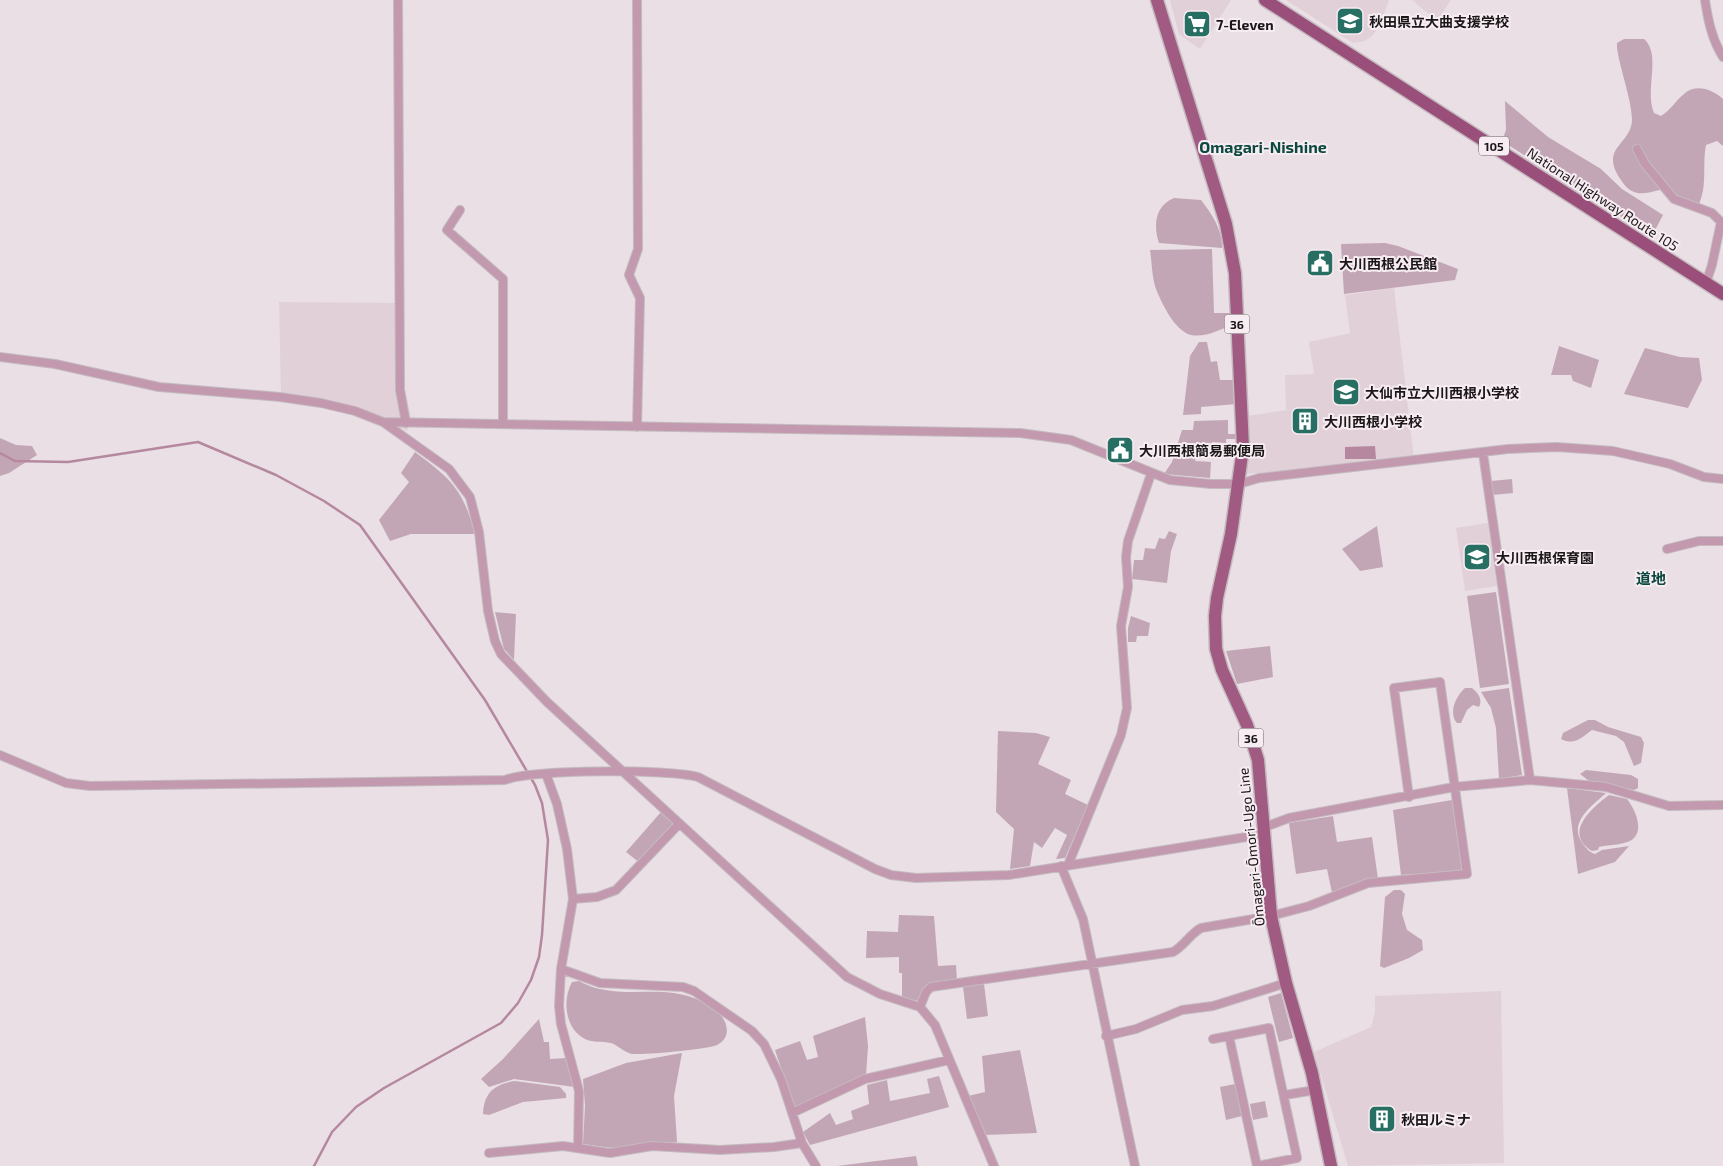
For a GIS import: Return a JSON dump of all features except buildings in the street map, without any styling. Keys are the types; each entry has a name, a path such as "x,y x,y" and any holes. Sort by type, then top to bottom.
{"highway":[{"name":"National Highway Route 105","path":"1265,0 1723,294"}],"main road":[{"name":"Ōmagari-Ōmori-Ugo Line","path":"1157,0 1210,168 1231,249 1235,273 1243,425 1240,484 1217,598 1214,634 1216,650 1222,670 1247,725 1258,760 1271,916 1286,983 1315,1090 1331,1166"}],"street":[{"path":"398,0 400,390 406,422"},
{"path":"637,0 638,249 629,275 640,298 637,427"},
{"path":"1705,0 1707,17 1717,48 1723,57"},
{"path":"1637,149 1645,164 1674,199 1712,213 1722,223 1706,283"},
{"path":"460,210 447,230 503,279 504,423"},
{"path":"0,357 55,364 159,387 280,397 321,403 355,411 383,422 449,469 470,497 479,532 490,627 501,654 547,702 847,977 880,994 920,1007 935,1025 994,1166"},
{"path":"383,422 1020,433 1071,440 1151,474 1170,480 1211,484 1240,484 1259,478 1483,454 1508,449 1556,447 1613,451 1670,464 1704,476 1723,478"},
{"path":"1483,454 1530,780"},
{"path":"1135,1166 1106,1036 1084,919 1065,866 1121,735 1124,722 1127,708 1121,626 1128,587 1126,557 1128,541 1151,474"},
{"path":"1667,549 1699,542 1723,541"},
{"path":"920,1007 926,992 931,987 1173,952 1181,948 1194,932 1201,928 1271,916 1309,906 1368,883 1467,874 1440,682 1394,688 1409,797"},
{"path":"0,755 66,782 90,786 505,780 512,777 546,774 671,772 698,777 875,869 891,875 916,878 1008,875 1065,866 1265,830 1289,818 1409,797 1454,787 1530,780 1606,787 1669,806 1723,805"},
{"path":"546,774 557,804 567,849 573,899 561,969 560,1017 579,1091 578,1148"},
{"path":"573,899 598,897 616,890 680,824"},
{"path":"561,969 600,983 683,987 694,991 752,1031 764,1044 781,1079 802,1143 816,1166"},
{"path":"1106,1036 1136,1029 1182,1010 1213,1006 1286,983"},
{"path":"1213,1039 1269,1028 1285,1095 1297,1158 1257,1166 1229,1036"},
{"path":"792,1113 865,1079 949,1060"},
{"path":"1285,1095 1315,1090"},
{"path":"489,1153 563,1146 610,1153 644,1147 720,1150 774,1148 802,1143"}],"shaded area":[{"path":"1170,0 1231,0 1200,49 1179,34"},
{"name":"秋田県立大曲支援学校","path":"1286,0 1389,0 1379,27 1372,36 1365,41 1353,43"},
{"name":"秋田県立大曲支援学校","path":"1412,0 1451,0 1437,21"},
{"path":"1624,39 1644,39 1649,46 1652,54 1651,104 1654,113 1661,116 1684,94 1694,89 1704,89 1723,99 1723,146 1717,141 1706,145 1704,184 1698,206 1685,207 1680,205 1660,190 1640,193 1631,191 1623,183 1616,171 1613,162 1614,154 1631,128 1632,119 1630,102 1617,48 1617,43"},
{"path":"1505,101 1548,137 1601,169 1622,189 1663,215 1652,236 1502,141 1506,130"},
{"path":"1174,198 1201,200 1219,229 1222,248 1159,243 1156,223 1159,211 1168,201"},
{"path":"1385,243 1398,246 1458,269 1455,280 1344,294 1341,244"},
{"path":"1212,249 1214,313 1232,313 1233,325 1207,334 1191,335 1174,323 1162,302 1155,285 1150,250"},
{"name":"大仙市立大川西根小学校","path":"1394,288 1414,459 1247,474 1248,416 1286,410 1285,375 1314,374 1309,342 1350,333 1345,295"},
{"path":"279,302 402,303 405,389 411,418 407,431 363,410 281,392"},
{"path":"1199,342 1207,342 1211,362 1217,361 1220,380 1237,380 1237,404 1201,407 1201,414 1183,415 1190,356"},
{"path":"1559,346 1599,360 1591,388 1573,381 1571,375 1551,375"},
{"path":"1645,348 1680,357 1699,358 1702,380 1688,408 1624,394"},
{"path":"1228,420 1228,434 1235,434 1235,439 1226,439 1226,443 1212,442 1211,445 1198,446 1195,461 1211,462 1210,478 1164,474 1172,462 1182,430 1193,430 1194,421"},
{"path":"0,438 16,445 32,446 37,455 9,473 0,476"},
{"path":"1375,446 1376,459 1345,459 1345,447"},
{"path":"415,452 438,470 454,486 466,506 475,534 411,534 390,541 379,520 409,482 401,473"},
{"path":"1512,479 1513,493 1492,495 1491,481"},
{"name":"大川西根保育園","path":"1488,523 1497,586 1465,591 1456,528"},
{"path":"1377,526 1383,567 1360,571 1342,549"},
{"path":"1169,531 1177,534 1171,551 1167,583 1132,579 1134,560 1143,560 1145,548 1155,549 1159,538 1165,539"},
{"path":"1496,592 1509,684 1480,688 1467,596"},
{"path":"495,612 516,614 514,660 504,649"},
{"path":"1131,616 1150,623 1148,636 1137,636 1136,642 1128,642 1128,628"},
{"path":"1270,646 1273,677 1237,684 1226,651"},
{"path":"1465,688 1472,688 1476,692 1480,699 1480,704 1479,707 1473,705 1467,710 1461,723 1457,723 1453,714 1454,705"},
{"path":"1509,688 1522,775 1499,779 1496,728 1491,708 1481,692"},
{"path":"1588,720 1595,720 1608,727 1641,737 1644,743 1641,763 1634,766 1624,742 1616,736 1592,730 1574,741 1570,742 1561,739 1563,733"},
{"path":"998,731 1036,733 1050,737 1038,764 1071,780 1065,794 1088,805 1065,858 1056,859 1067,835 1055,828 1042,848 1034,842 1030,866 1010,869 1014,829 996,812"},
{"path":"1586,770 1631,775 1638,779 1638,788 1634,790 1589,781 1580,774"},
{"path":"1567,788 1606,793 1588,809 1578,829 1583,844 1595,854 1602,850 1629,846 1615,862 1578,874"},
{"path":"1609,795 1627,799 1638,820 1637,832 1630,841 1599,847 1598,850 1592,851 1583,844 1580,829 1589,813"},
{"path":"1452,800 1462,871 1401,875 1393,810"},
{"path":"661,812 674,824 640,863 626,852"},
{"path":"1333,816 1337,842 1372,837 1378,879 1368,880 1332,893 1327,869 1296,874 1289,823"},
{"path":"1394,890 1401,890 1405,894 1402,914 1407,930 1422,940 1423,950 1384,968 1380,966 1385,897"},
{"path":"899,915 934,916 938,966 956,965 957,981 930,984 918,1001 902,998 902,973 899,973 899,957 866,958 867,931 898,932"},
{"path":"579,981 595,988 629,992 668,992 696,999 711,1006 720,1014 726,1025 726,1036 723,1041 712,1047 641,1054 628,1053 611,1043 585,1039 578,1034 569,1021 566,1005 572,982"},
{"path":"984,984 988,1016 967,1019 963,987"},
{"path":"1501,991 1504,1163 1348,1166 1314,1052 1371,1027 1375,1012 1375,996"},
{"path":"1281,993 1293,1038 1279,1042 1268,997"},
{"path":"865,1017 868,1046 866,1076 804,1103 795,1110 775,1050 800,1041 807,1060 818,1057 813,1036"},
{"path":"539,1019 544,1042 549,1042 550,1059 566,1058 575,1087 514,1079 489,1087 481,1079 503,1059"},
{"path":"1020,1050 1037,1133 984,1135 968,1096 985,1092 982,1056"},
{"path":"682,1053 674,1096 677,1142 612,1148 583,1144 585,1106 583,1079 626,1063"},
{"path":"939,1076 949,1107 810,1145 803,1132 830,1113 836,1125 853,1119 851,1111 869,1104 867,1085 887,1080 890,1101 930,1093 927,1079"},
{"path":"515,1081 560,1087 566,1094 566,1098 523,1102 489,1115 483,1114 486,1100 492,1090 502,1084"},
{"path":"1235,1084 1242,1116 1226,1120 1220,1087"},
{"path":"1265,1101 1268,1117 1253,1120 1250,1104"},
{"path":"916,1156 918,1166 837,1166"}],"waterway":[{"path":"0,453 15,461 68,462 198,442 276,475 324,501 360,525 485,700 535,785 542,803 548,840 542,935 539,957 531,980 518,1003 501,1023 384,1088 356,1107 332,1132 314,1166"}],"place":[{"name":"秋田県立大曲支援学校","path":"1350,21"},
{"name":"7-Eleven","path":"1197,24"},
{"name":"大川西根公民館","path":"1320,263"},
{"name":"大仙市立大川西根小学校","path":"1346,392"},
{"name":"大川西根小学校","path":"1305,421"},
{"name":"大川西根簡易郵便局","path":"1120,450"},
{"name":"大川西根保育園","path":"1477,557"},
{"name":"秋田ルミナ","path":"1382,1119"}],"district":[{"name":"Omagari-Nishine","path":"1263,146"},
{"name":"道地","path":"1651,578"}]}
